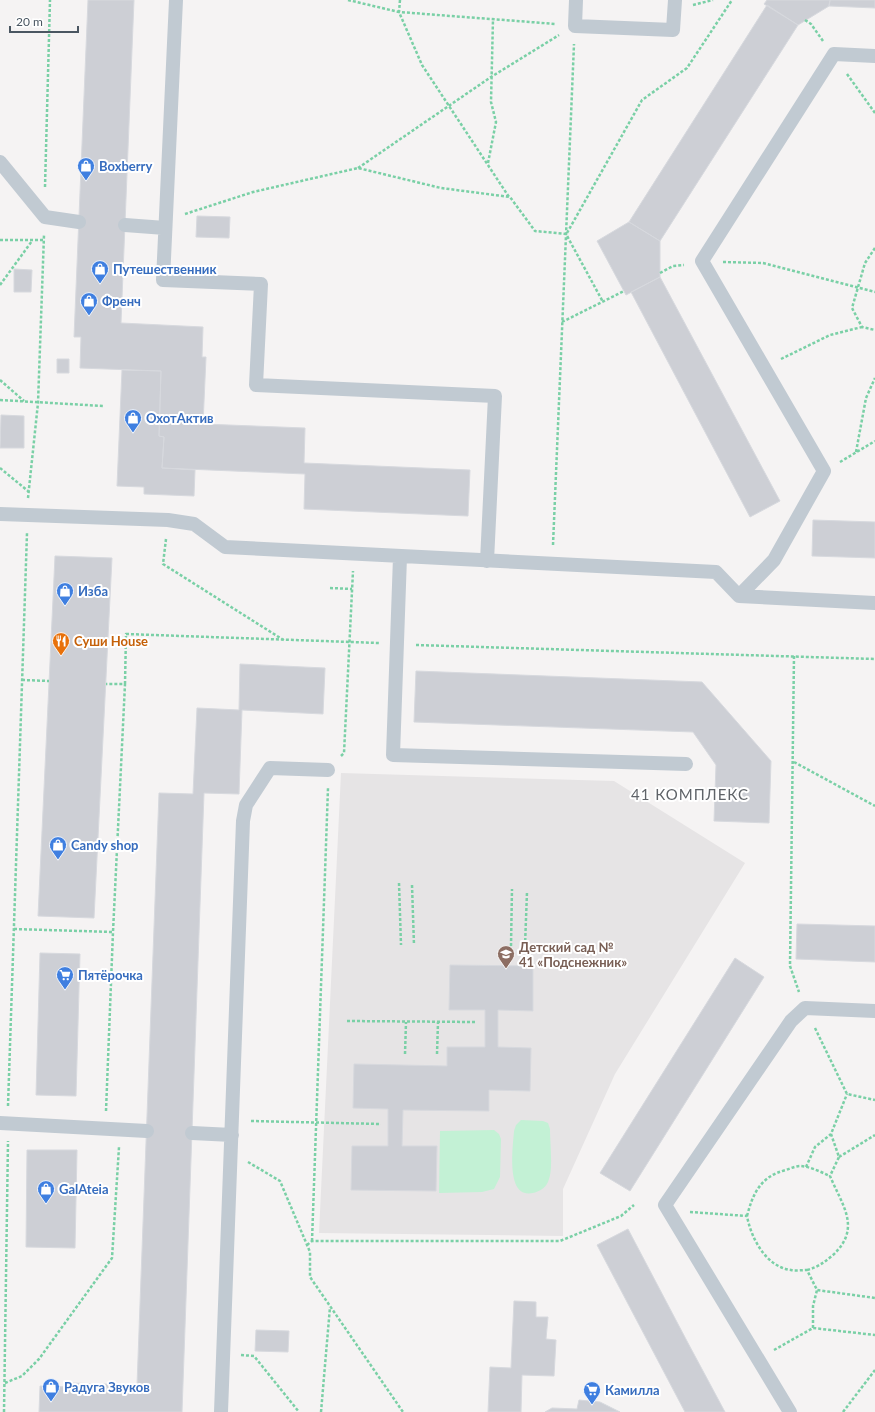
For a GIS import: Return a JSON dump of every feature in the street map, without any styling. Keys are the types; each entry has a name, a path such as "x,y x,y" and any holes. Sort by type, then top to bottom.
{"lane":[{"path":"176,0 163,280 261,284 256,385 495,396 487,561"},
{"path":"576,0 575,26 674,30 675,0"},
{"path":"739,596 774,560 824,471 702,262 834,54 875,56"},
{"path":"0,162 45,217 79,222"},
{"path":"125,225 165,224"},
{"path":"0,514 168,520 194,524 225,547 716,572 739,596 875,603"},
{"path":"400,557 393,755 686,764"},
{"path":"222,1412 243,821 246,805 270,768 328,770"},
{"path":"790,1412 665,1205 791,1021 805,1008 875,1011"},
{"path":"4,1123 105,1127 147,1131"},
{"path":"192,1133 232,1135"}],"path":[{"path":"45,191 50,0"},
{"path":"348,0 399,12 575,26"},
{"path":"400,0 399,12 422,65 510,198 535,231 566,234"},
{"path":"566,234 642,100 687,68 732,0"},
{"path":"488,164 496,122 491,102 493,19"},
{"path":"805,20 811,24 834,54 875,113"},
{"path":"165,224 253,192 358,168 491,77 575,26"},
{"path":"552,564 575,26"},
{"path":"358,168 441,188 510,198"},
{"path":"4,1412 4,1123 14,929 28,491 38,403 44,233"},
{"path":"566,234 603,302"},
{"path":"0,240 44,240"},
{"path":"0,285 32,241"},
{"path":"862,327 852,308 865,263 875,248"},
{"path":"660,273 673,266 702,262 763,263 875,292"},
{"path":"562,322 624,291"},
{"path":"763,367 830,335 862,327 875,330"},
{"path":"856,452 866,398 875,378"},
{"path":"0,380 24,402"},
{"path":"0,400 103,406"},
{"path":"824,471 875,441"},
{"path":"0,468 28,491"},
{"path":"168,520 164,564 285,641"},
{"path":"312,1241 328,770 344,753 354,554"},
{"path":"330,588 352,589"},
{"path":"105,1127 126,634 285,641 875,659"},
{"path":"794,656 794,762 790,966 805,1008 847,1094 831,1134 815,1147 806,1167"},
{"path":"22,680 49,681"},
{"path":"106,684 125,684"},
{"path":"794,762 875,806"},
{"path":"400,883 401,945"},
{"path":"412,884 414,945"},
{"path":"511,946 512,889"},
{"path":"525,946 527,892"},
{"path":"14,929 113,932"},
{"path":"347,1022 476,1022"},
{"path":"405,1054 406,1022"},
{"path":"437,1054 438,1022"},
{"path":"847,1094 875,1100"},
{"path":"232,1121 381,1124"},
{"path":"5,1383 22,1376 39,1359 112,1258 120,1129"},
{"path":"831,1134 839,1157"},
{"path":"830,1176 839,1157 875,1135"},
{"path":"231,1151 280,1181 310,1252 310,1277 403,1412"},
{"path":"800,1166 806,1167 830,1176 846,1210 850,1226 845,1241 837,1251 816,1268 807,1270 790,1270 770,1261 754,1240 747,1216 757,1187 766,1178 780,1171 800,1166"},
{"path":"307,1245 312,1241 560,1241 621,1216 634,1205"},
{"path":"665,1205 694,1212 747,1216"},
{"path":"807,1270 817,1290 813,1306 814,1328"},
{"path":"817,1290 875,1298"},
{"path":"321,1412 330,1307"},
{"path":"758,1360 814,1328 875,1335"},
{"path":"224,1354 254,1356 299,1412"},
{"path":"843,1412 875,1370"}],"shaded area":[{"name":"Детский сад № 41 «Подснежник»","path":"341,773 614,781 745,863 615,1074 563,1189 563,1236 319,1233"}],"green space":[{"path":"521,1120 543,1121 548,1123 550,1129 551,1162 549,1179 543,1188 533,1193 524,1193 518,1188 514,1180 512,1159 514,1131 516,1125"},
{"path":"494,1130 499,1134 501,1139 500,1177 494,1189 482,1192 439,1193 440,1131"}],"building":[{"path":"88,0 134,0 121,323 203,327 202,357 206,357 203,424 305,428 304,463 470,470 468,516 304,509 305,474 162,468 164,437 159,436 161,371 80,368 81,337 74,337"},
{"path":"767,0 830,0 829,6 798,25 764,4"},
{"path":"830,0 875,0 875,8 829,6"},
{"path":"767,5 798,25 660,241 629,222"},
{"path":"197,216 230,217 229,238 196,237"},
{"path":"629,222 660,241 660,277 626,295 597,241"},
{"path":"14,269 32,270 31,292 14,292"},
{"path":"660,277 780,501 750,517 631,292"},
{"path":"57,359 69,359 69,373 57,373"},
{"path":"122,370 161,371 159,436 164,437 162,468 195,470 194,496 144,494 144,487 117,486"},
{"path":"1,415 24,416 24,448 0,448"},
{"path":"813,520 875,522 875,558 812,556"},
{"path":"55,556 112,558 94,918 38,916"},
{"path":"240,664 325,668 323,714 242,710 239,794 204,793 182,1412 39,1412 40,1386 70,1387 70,1383 137,1385 159,793 193,794 197,708 239,710"},
{"path":"416,671 702,682 771,761 769,823 714,821 716,765 693,732 414,722"},
{"path":"797,924 875,926 875,962 796,959"},
{"path":"40,953 80,954 76,1096 36,1095"},
{"path":"735,958 764,977 630,1191 600,1173"},
{"path":"450,965 533,966 533,1011 498,1010 498,1047 531,1048 530,1091 489,1090 489,1111 403,1110 402,1146 437,1146 436,1191 351,1190 352,1146 388,1146 388,1109 353,1108 354,1064 447,1066 447,1047 485,1047 485,1010 449,1010"},
{"path":"27,1150 77,1150 75,1248 26,1247"},
{"path":"628,1229 725,1412 685,1412 597,1245"},
{"path":"514,1301 536,1302 536,1317 548,1317 546,1339 556,1340 554,1376 522,1375 521,1412 488,1412 490,1367 511,1368"},
{"path":"256,1330 289,1331 288,1352 255,1351"},
{"name":"Камилла","path":"579,1400 600,1402 620,1412 545,1412 552,1408 577,1409"}],"place":[{"name":"Boxberry","path":"86,181"},
{"name":"Путешественник","path":"100,284"},
{"name":"Френч","path":"89,316"},
{"name":"ОхотАктив","path":"133,433"},
{"name":"Изба","path":"65,606"},
{"name":"Суши House","path":"61,656"},
{"name":"Candy shop","path":"58,860"},
{"name":"Детский сад № 41 «Подснежник»","path":"506,969"},
{"name":"Пятёрочка","path":"65,990"},
{"name":"GalAteia","path":"46,1204"},
{"name":"Радуга Звуков","path":"51,1402"},
{"name":"Камилла","path":"592,1405"}],"district":[{"name":"41 КОМПЛЕКС","path":"690,794"}]}
